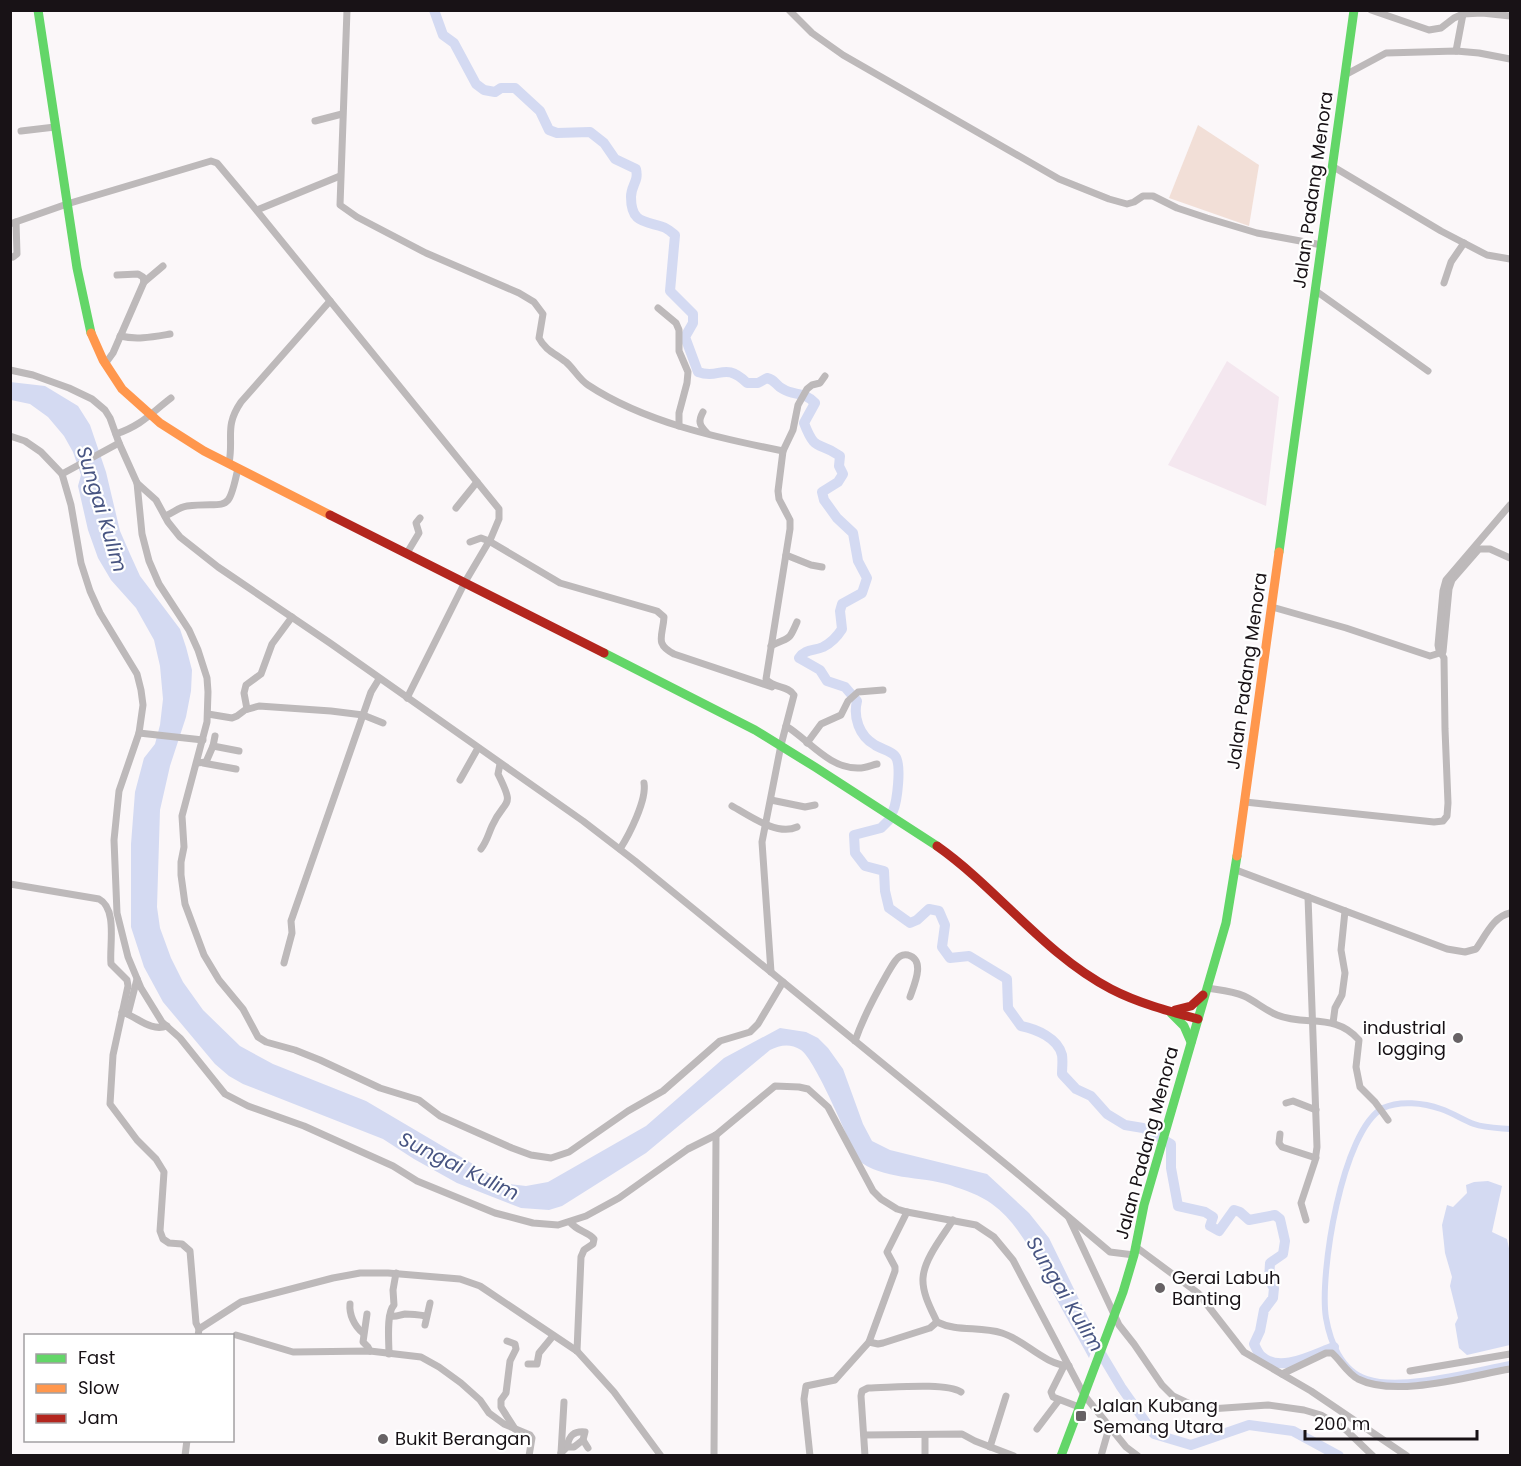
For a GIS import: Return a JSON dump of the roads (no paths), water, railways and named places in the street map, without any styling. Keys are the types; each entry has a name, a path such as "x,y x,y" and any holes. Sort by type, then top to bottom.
{"street":[{"path":"38,10 67,204 88,323 105,364 126,393 151,416 166,428 228,463 735,719 781,745 961,863 1050,945 1099,983 1166,1010 1198,1019"},
{"path":"347,10 340,205 347,211 426,253 519,293 534,302 543,314 539,338 543,346 568,364 586,384 633,409 679,426 783,451"},
{"path":"789,10 812,33 843,55 1059,179 1121,204 1134,202 1143,196 1153,196 1177,208 1257,233 1322,245"},
{"name":"Jalan Padang Menora","path":"1061,1455 1123,1293 1135,1251 1144,1205 1226,923 1236,870 1354,10"},
{"path":"1371,10 1429,30 1441,28 1463,14 1483,12 1510,16"},
{"path":"1456,51 1463,14"},
{"path":"1345,75 1386,53 1456,51 1510,59"},
{"path":"315,121 342,114"},
{"path":"21,131 55,127"},
{"path":"13,257 18,249 13,223 67,204 211,161 217,163 499,509 500,514 489,541 465,582 407,698"},
{"path":"1332,166 1464,243 1487,255 1510,259"},
{"path":"256,210 340,176"},
{"path":"1444,282 1451,262 1464,243"},
{"path":"105,364 113,353 144,282 163,266"},
{"path":"117,275 138,274 143,277 144,282"},
{"path":"1316,291 1428,371"},
{"path":"228,463 229,431 234,412 330,301"},
{"path":"658,308 676,323 680,330 679,351 688,372 679,413 679,426"},
{"path":"120,336 146,339 170,334"},
{"path":"10,370 60,384 92,399 105,410 116,435 115,445 137,483 156,500 180,537 218,567 620,849 1110,1252 1135,1251 1198,1293 1244,1352 1311,1390 1407,1455"},
{"path":"794,695 790,690 770,684 766,679 790,520 778,499 778,491 783,451 793,430 798,405 807,390 812,385 820,383 825,376"},
{"path":"116,435 134,428 171,398"},
{"path":"703,412 700,426 706,432"},
{"path":"10,436 26,441 64,474 81,563 90,591 100,613 137,674 143,705 143,734 124,771 119,791 114,840 117,913 126,949 149,1002 225,1094 236,1101 304,1126 376,1158 417,1181 495,1213 513,1219 558,1225 600,1210 688,1149 716,1135 775,1086 808,1089 828,1107 873,1191 881,1199 897,1209 976,1225 994,1237 1013,1260 1066,1366 1084,1395 1126,1448 1138,1455"},
{"path":"64,474 115,445"},
{"path":"165,516 186,506 220,505 228,501 232,496 238,468"},
{"path":"456,508 477,482"},
{"path":"137,483 142,534 149,561 159,584 189,630 207,678 208,714 199,740 200,763 182,816 184,847 181,875 185,904 204,955 219,980 243,1009 258,1037 266,1042 320,1060 380,1088 418,1100 440,1116 522,1152 551,1158 569,1152 628,1111 663,1091 720,1041 750,1032 758,1024 783,982"},
{"path":"1245,802 1434,822 1443,821 1447,816 1448,803 1444,658 1438,645 1443,591 1446,580 1510,505"},
{"path":"407,553 419,533 416,523 420,518"},
{"path":"470,542 481,538 560,583 661,613 664,618 661,645 674,654 794,695"},
{"path":"1441,652 1452,580 1479,549 1490,549 1510,558"},
{"path":"786,555 822,567"},
{"path":"1272,607 1346,628 1430,656 1441,652"},
{"path":"247,709 244,693 246,685 261,674 272,644 292,617"},
{"path":"771,646 791,637 797,622"},
{"path":"284,963 292,933 291,921 371,692 379,679"},
{"path":"807,743 821,724 841,714 848,701 856,694 862,691 883,690"},
{"path":"771,972 762,842 781,745 794,695"},
{"path":"208,714 231,718 247,709 259,706 363,715 383,723"},
{"path":"786,726 831,760 845,766 859,768 877,764"},
{"path":"143,734 199,740"},
{"path":"200,763 206,762 215,736"},
{"path":"213,746 239,752"},
{"path":"460,780 478,748"},
{"path":"200,763 236,770"},
{"path":"481,849 488,840 491,828 505,807 508,797 507,790 498,774 500,764"},
{"path":"620,849 629,836 646,791 644,783"},
{"path":"771,800 805,807 815,806"},
{"path":"732,806 765,824 790,830 797,827"},
{"path":"1236,870 1447,949 1465,952 1476,949 1495,921 1510,913"},
{"path":"10,884 103,901 112,930 111,964 127,980 125,1013"},
{"path":"1306,1220 1301,1203 1316,1158 1308,897"},
{"path":"1333,1023 1335,1008 1342,995 1345,973 1341,950 1344,911"},
{"path":"855,1041 874,996 896,960 902,955 915,958 917,963 915,982 910,997"},
{"path":"137,978 113,1055 110,1104 137,1140 156,1159 164,1172 160,1231 163,1239 169,1243 182,1244 190,1251 198,1332 231,1307 252,1299 333,1278 360,1273 396,1273 460,1279 480,1286 510,1304 553,1336 577,1350 614,1392 661,1455"},
{"path":"1166,1010 1179,1010 1191,1006 1201,999 1207,988 1241,994 1276,1014 1291,1019 1333,1023 1345,1027 1359,1040 1356,1067 1360,1087 1376,1102 1388,1120"},
{"path":"1166,1010 1178,1018 1187,1029 1191,1042"},
{"path":"125,1013 150,1026 164,1028 167,1026"},
{"path":"1286,1103 1293,1101 1316,1110"},
{"path":"1280,1134 1279,1143 1282,1147 1316,1158"},
{"path":"714,1455 716,1135"},
{"path":"810,1455 804,1399 806,1386 836,1380 869,1342 895,1271 887,1252 908,1212"},
{"path":"1068,1216 1113,1318 1162,1385 1173,1396 1190,1404 1210,1409 1268,1405 1321,1415 1346,1430 1373,1455"},
{"path":"953,1220 939,1240 922,1278 926,1298 937,1322 946,1327 1003,1333 1051,1361 1066,1366"},
{"path":"570,1222 575,1228 594,1239 593,1244 584,1250 581,1257 577,1350"},
{"path":"389,1354 390,1316 394,1305 393,1290 396,1273"},
{"path":"350,1304 356,1328 363,1333"},
{"path":"425,1325 430,1304"},
{"path":"367,1314 363,1342 370,1352"},
{"path":"390,1316 397,1317 402,1314 426,1316"},
{"path":"869,1342 883,1343 892,1338 930,1328 937,1322"},
{"path":"236,1335 293,1352 370,1352 421,1357 439,1367 480,1400 489,1413 504,1424 530,1435 532,1438 529,1455"},
{"path":"528,1364 537,1364 539,1353 553,1336"},
{"path":"507,1341 515,1344 516,1349 510,1361 506,1393 501,1400 501,1407 515,1429"},
{"path":"1282,1374 1326,1353 1332,1353 1353,1376 1394,1387 1430,1384 1510,1369"},
{"path":"1410,1371 1510,1354"},
{"path":"1066,1366 1051,1392 1053,1397 1079,1407"},
{"path":"865,1455 862,1390 926,1386 953,1388 961,1392"},
{"path":"990,1447 1006,1396"},
{"path":"1037,1429 1059,1400"},
{"path":"561,1454 564,1402"},
{"path":"1101,1455 1109,1428"},
{"path":"561,1454 567,1447 572,1434 577,1431 585,1432 583,1440 574,1447 567,1447"},
{"path":"864,1436 962,1434 1014,1455"},
{"path":"925,1435 925,1455"},
{"path":"583,1440 588,1448"}],"water":[{"path":"10,382 45,386 78,406 90,425 106,472 120,531 140,576 180,629 192,670 191,691 160,810 157,907 160,928 183,982 203,1010 240,1046 273,1064 366,1101 500,1180 509,1184 526,1186 548,1182 646,1126 724,1058 780,1028 806,1032 818,1038 828,1048 843,1069 863,1124 872,1141 890,1150 987,1174 1029,1213 1049,1238 1097,1336 1089,1358 1031,1252 1018,1231 1002,1212 982,1198 950,1185 878,1171 858,1160 815,1069 801,1050 793,1046 781,1046 770,1050 646,1153 562,1206 549,1210 521,1208 457,1183 383,1139 243,1084 215,1064 163,1002 144,967 131,927 131,844 135,792 144,758 155,744 163,699 160,666 154,640 136,608 111,580 98,558 88,530 78,486 81,475 73,452 64,436 48,417 30,404 11,400"},
{"path":"1488,1181 1502,1186 1492,1232 1507,1239 1510,1253 1510,1345 1467,1355 1459,1348 1455,1324 1458,1318 1450,1286 1452,1277 1445,1253 1442,1225 1447,1205 1453,1207 1467,1193 1466,1185"}],"waterway":[{"path":"434,10 443,35 454,43 476,84 484,90 495,92 501,88 515,88 540,111 549,130 557,133 590,132 604,143 615,159 636,169 631,197 633,212 640,220 664,228 675,235 670,291 693,314 693,323 685,337 698,372 733,373 747,383 758,383 767,378 783,389 803,395 815,403 804,423 815,443 840,456 839,466 843,474 838,482 822,492 824,500 837,518 853,533 858,561 867,578 862,593 842,604 840,611 842,629 836,637 826,645 807,652 799,658 820,670 827,681 845,687 857,701 858,726 865,737 895,756 898,775 893,811"},
{"path":"889,820 881,828 854,835 855,853 865,866 884,871 889,908 910,923 929,909 939,911 945,925 942,947 950,958 969,956 1007,979 1008,1008 1021,1026 1040,1032 1056,1044 1062,1055 1062,1074 1076,1089 1091,1096 1107,1114 1125,1125 1143,1128 1171,1144 1171,1168 1178,1206 1205,1212 1213,1217 1210,1226 1219,1231 1234,1210 1249,1220 1275,1215 1280,1219 1285,1241 1283,1254 1270,1263 1269,1280 1274,1288 1273,1298 1264,1310 1260,1331 1254,1344 1260,1355 1269,1361 1287,1363 1334,1347"},
{"path":"1510,1129 1478,1125 1450,1112 1427,1105 1404,1103 1383,1108 1368,1122 1356,1144 1345,1173 1330,1238 1325,1298 1328,1327 1338,1354 1350,1369 1367,1379 1399,1383 1458,1375 1510,1364"},
{"name":"Sungai Kulim","path":"1087,1330 1121,1387 1154,1434 1191,1445 1249,1425 1293,1431 1339,1456"}],"place":[{"name":"industrial logging","path":"1458,1038"},
{"name":"Gerai Labuh Banting","path":"1160,1288"},
{"name":"Jalan Kubang Semang Utara","path":"1081,1416"},
{"name":"Bukit Berangan","path":"383,1439"}]}
